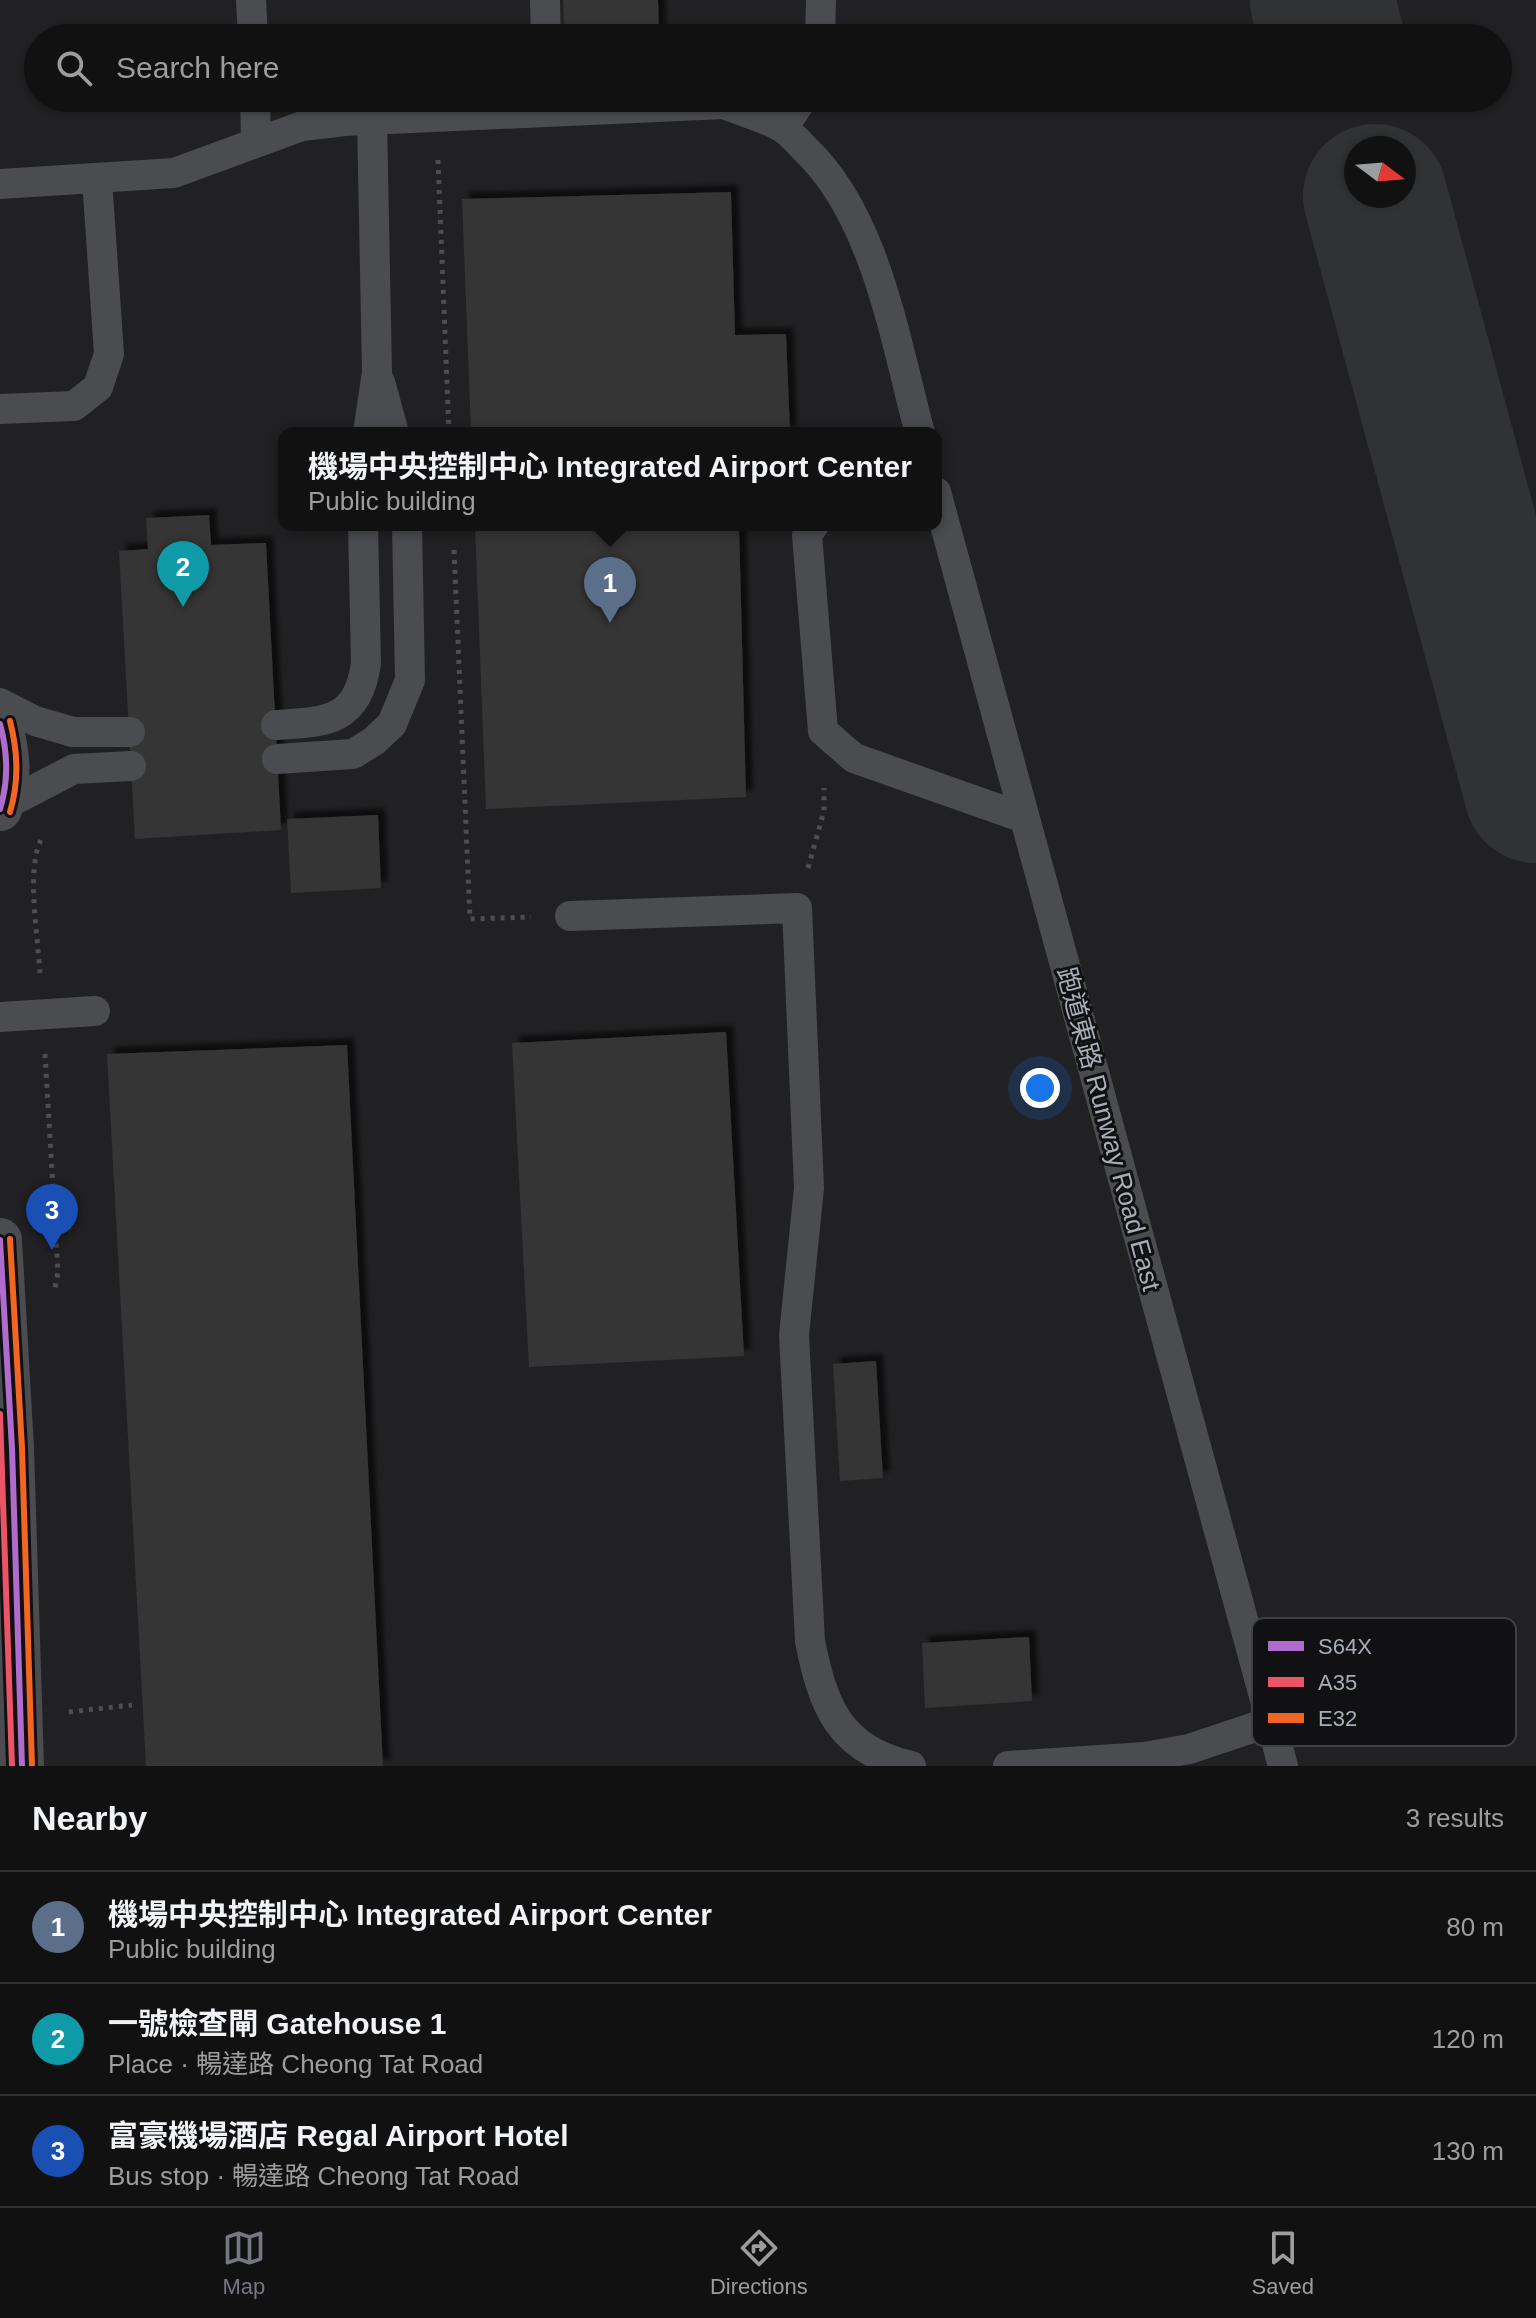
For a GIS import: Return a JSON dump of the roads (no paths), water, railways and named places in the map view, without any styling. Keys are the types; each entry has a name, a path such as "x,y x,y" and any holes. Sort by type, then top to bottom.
{"street":[{"path":"0,724 8,749 9,778 0,808"},
{"path":"0,1240 12,1448 22,1766"}],"lane":[{"path":"251,0 252,24"},
{"path":"545,0 546,24"},
{"path":"820,24 821,0"},
{"path":"255,112 256,141"},
{"path":"0,184 174,173 302,126 454,112"},
{"path":"744,112 783,128 817,160 843,198 880,285 918,427"},
{"path":"783,128 794,112"},
{"path":"369,427 377,372 372,119"},
{"path":"0,409 74,406 98,387 109,354 97,179"},
{"path":"377,372 392,427"},
{"name":"跑道東路 Runway Road East","path":"942,514 1252,1656"},
{"path":"276,725 327,721 355,699 364,682 363,531"},
{"path":"277,759 353,754 374,741 392,724 410,680 407,531"},
{"path":"810,531 807,535 823,731 854,758 1024,818"},
{"path":"0,703 35,721 73,732 130,732"},
{"path":"0,808 74,769 131,766"},
{"path":"570,916 797,908 809,1188 794,1335 810,1641 818,1679 831,1713 866,1758 911,1766"},
{"path":"0,1017 95,1011"},
{"path":"1008,1766 1145,1757 1189,1749 1252,1728"},
{"name":"跑道東路 Runway Road East","path":"1277,1746 1283,1766"}],"place":[{"name":"一號檢查閘 Gatehouse 1","path":"183,607"},
{"name":"機場中央控制中心 Integrated Airport Center","path":"610,623"},
{"name":"富豪機場酒店 Regal Airport Hotel","path":"52,1250"}]}
